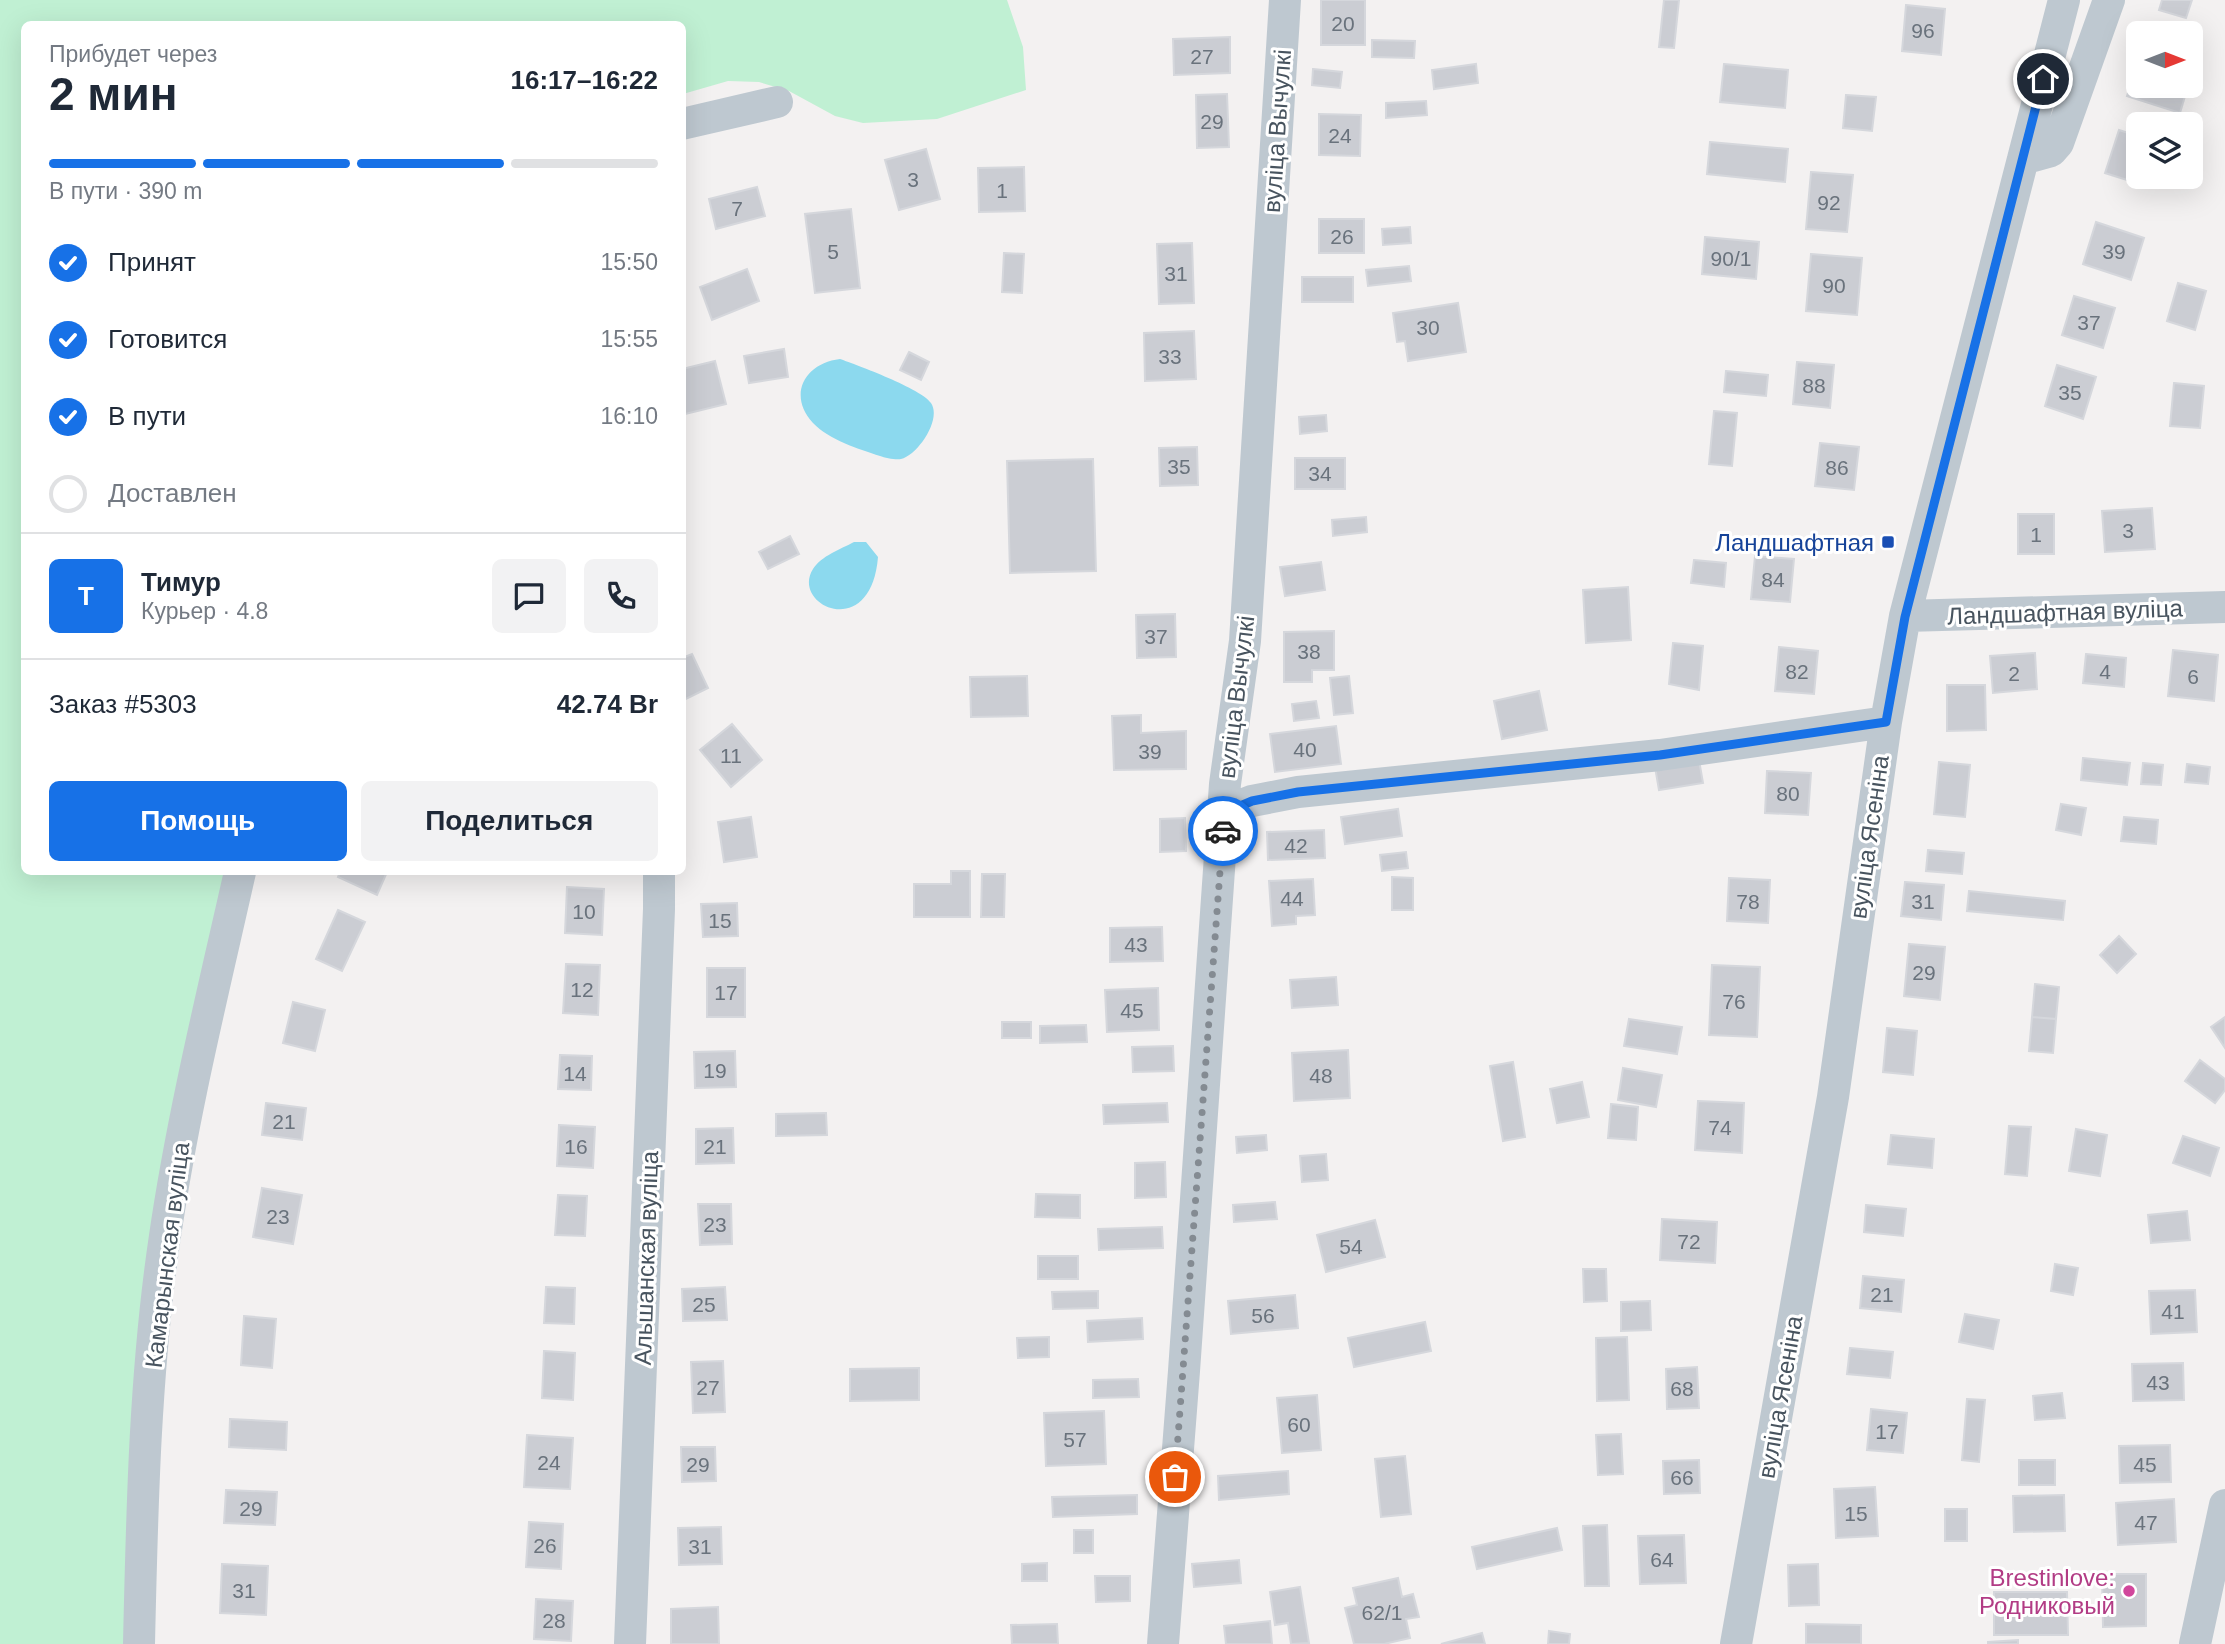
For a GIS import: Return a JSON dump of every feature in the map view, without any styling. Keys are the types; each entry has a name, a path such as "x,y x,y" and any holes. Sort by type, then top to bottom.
{"street":[{"name":"вуліца Вычулкі","path":"1163,1644 1225,783 1245,641 1285,0"},
{"name":"вуліца Ясеніна","path":"1736,1644 1833,1097 1886,722 1905,617 2064,0"},
{"path":"2022,159 2052,151 2058,143 2109,0"},
{"path":"686,123 778,102"},
{"name":"Ландшафтная вуліца","path":"1905,617 2225,607"},
{"path":"1224,813 1252,801 1298,792 1660,755 1886,722"},
{"name":"Камарынская вуліца","path":"139,1644 147,1427 164,1238 195,1074 239,875"},
{"name":"Альшанская вуліца","path":"630,1644 659,875"},
{"path":"2195,1644 2225,1505"}],"green space":[{"path":"0,0 1007,0 1023,47 1026,90 937,119 863,123 835,116 789,91 759,82 728,81 686,93 686,21 21,21 21,875 225,875 171,1124 130,1644 0,1644"}],"water":[{"path":"840,359 903,385 931,403 934,410 931,427 921,444 908,456 888,458 845,443 820,429 805,412 801,392 809,374 817,367"},
{"path":"854,542 866,542 878,557 872,584 862,600 848,608 834,609 822,604 812,594 809,582 817,564"}],"building":[{"path":"1321,0 1365,0 1365,45 1321,45"},
{"path":"1664,0 1679,0 1674,48 1659,47"},
{"path":"2162,0 2192,0 2186,18 2159,10"},
{"path":"1906,5 1945,9 1941,55 1902,51"},
{"path":"1230,37 1230,73 1174,75 1173,39"},
{"path":"1372,40 1415,41 1414,58 1372,57"},
{"path":"1476,64 1478,83 1434,89 1432,70"},
{"path":"1724,64 1788,70 1785,108 1720,102"},
{"path":"1313,69 1342,72 1340,88 1312,85"},
{"path":"1227,94 1229,147 1197,148 1196,95"},
{"path":"1846,95 1876,97 1872,131 1843,128"},
{"path":"2133,98 2184,98 2180,112"},
{"path":"1426,101 1427,115 1386,118 1386,103"},
{"path":"1319,114 1361,115 1360,156 1319,155"},
{"path":"2119,130 2126,132 2126,180 2105,173"},
{"path":"1710,142 1788,149 1785,182 1707,174"},
{"path":"926,149 940,199 899,210 885,160"},
{"path":"1024,167 1025,211 979,212 978,168"},
{"path":"1811,172 1853,175 1847,232 1806,229"},
{"path":"757,187 765,216 716,229 709,199"},
{"path":"851,209 860,288 815,293 805,214"},
{"path":"1319,219 1364,219 1364,253 1319,253"},
{"path":"2096,222 2144,238 2131,280 2083,264"},
{"path":"1410,227 1411,243 1383,245 1382,229"},
{"path":"1705,237 1759,242 1756,279 1702,274"},
{"path":"1192,243 1194,303 1159,304 1157,244"},
{"path":"1004,253 1024,254 1022,293 1002,292"},
{"path":"1811,254 1862,258 1857,315 1806,311"},
{"path":"1409,266 1411,281 1368,286 1366,270"},
{"path":"747,269 759,301 712,320 700,287"},
{"path":"1302,277 1353,277 1353,302 1302,302"},
{"path":"2178,283 2206,291 2195,330 2167,321"},
{"path":"2074,296 2115,308 2103,348 2062,335"},
{"path":"1458,303 1466,352 1408,361 1405,341 1397,342 1393,313"},
{"path":"1194,331 1196,379 1145,381 1144,333"},
{"path":"784,349 788,377 749,383 744,356"},
{"path":"909,352 929,362 921,380 900,370"},
{"path":"715,361 726,404 686,414 686,368"},
{"path":"1797,362 1834,365 1830,408 1793,404"},
{"path":"2057,365 2096,377 2083,419 2045,406"},
{"path":"1726,371 1768,375 1766,396 1724,392"},
{"path":"2174,383 2204,386 2200,428 2170,426"},
{"path":"1714,411 1737,413 1732,466 1709,464"},
{"path":"1326,415 1327,431 1300,434 1299,417"},
{"path":"1820,443 1859,447 1854,490 1815,486"},
{"path":"1197,447 1198,485 1160,486 1159,448"},
{"path":"1295,458 1345,458 1345,489 1295,489"},
{"path":"1093,459 1096,571 1010,573 1007,461"},
{"path":"2152,508 2155,549 2105,552 2102,511"},
{"path":"2018,514 2054,514 2054,554 2018,554"},
{"path":"1366,517 1367,532 1333,536 1332,520"},
{"path":"790,536 799,554 768,569 759,552"},
{"path":"1755,556 1794,559 1790,602 1751,599"},
{"path":"1694,560 1726,563 1724,587 1691,583"},
{"path":"1321,562 1325,590 1285,596 1280,567"},
{"path":"1628,587 1631,640 1586,643 1583,590"},
{"path":"1175,614 1176,657 1137,658 1136,615"},
{"path":"1334,631 1334,670 1312,670 1312,682 1284,682 1284,632"},
{"path":"1673,643 1703,646 1699,690 1669,684"},
{"path":"1779,647 1818,651 1814,694 1775,691"},
{"path":"2173,650 2218,655 2214,701 2168,696"},
{"path":"2035,653 2037,689 1993,693 1990,656"},
{"path":"692,654 708,688 686,699 686,656"},
{"path":"2086,654 2126,658 2124,687 2083,683"},
{"path":"1027,676 1028,716 971,717 970,677"},
{"path":"1349,676 1353,713 1334,715 1330,678"},
{"path":"1947,685 1985,685 1986,730 1947,731"},
{"path":"1539,691 1547,730 1502,739 1494,701"},
{"path":"1316,701 1319,718 1294,721 1292,704"},
{"path":"1141,715 1141,733 1186,731 1186,769 1114,770 1112,716"},
{"path":"732,724 762,760 731,787 700,750"},
{"path":"1336,726 1341,764 1275,772 1270,734"},
{"path":"2083,758 2130,763 2127,785 2081,780"},
{"path":"1699,760 1703,783 1659,790 1655,767"},
{"path":"1939,762 1970,765 1965,817 1934,814"},
{"path":"2143,763 2163,765 2161,785 2141,784"},
{"path":"2187,764 2210,767 2208,784 2185,782"},
{"path":"1767,771 1811,773 1808,815 1765,813"},
{"path":"2061,804 2086,808 2081,835 2056,830"},
{"path":"1398,809 1402,836 1345,844 1341,817"},
{"path":"751,817 757,857 724,862 718,822"},
{"path":"2124,817 2158,820 2156,844 2121,841"},
{"path":"1185,818 1186,851 1160,852 1160,819"},
{"path":"1324,830 1325,858 1268,860 1267,832"},
{"path":"1928,850 1964,853 1962,874 1926,871"},
{"path":"1406,852 1408,868 1382,871 1380,855"},
{"path":"951,871 970,871 970,917 914,917 914,884 951,884"},
{"path":"982,874 1005,874 1004,917 981,917"},
{"path":"339,875 386,875 377,895 338,877"},
{"path":"1392,877 1413,878 1413,910 1392,910"},
{"path":"1729,878 1770,880 1768,923 1727,921"},
{"path":"1313,879 1315,915 1296,916 1296,924 1272,926 1269,881"},
{"path":"1905,882 1944,885 1941,920 1901,916"},
{"path":"567,887 604,889 602,935 565,933"},
{"path":"1969,891 2065,901 2063,920 1967,911"},
{"path":"737,903 738,936 703,937 701,904"},
{"path":"338,910 365,922 342,971 316,959"},
{"path":"1162,927 1163,961 1110,962 1110,928"},
{"path":"2119,936 2136,954 2117,973 2100,955"},
{"path":"1909,944 1945,947 1940,1000 1904,996"},
{"path":"566,964 600,965 598,1015 563,1013"},
{"path":"1712,965 1760,967 1757,1037 1709,1035"},
{"path":"707,968 745,968 745,1017 707,1017"},
{"path":"1336,977 1338,1005 1292,1008 1290,980"},
{"path":"2035,984 2059,987 2056,1019 2032,1017"},
{"path":"1158,988 1159,1030 1107,1032 1105,990"},
{"path":"293,1002 325,1010 315,1051 283,1043"},
{"path":"2032,1017 2056,1019 2053,1053 2029,1051"},
{"path":"2225,1017 2225,1048 2211,1027"},
{"path":"1629,1019 1682,1027 1677,1054 1624,1046"},
{"path":"1002,1022 1031,1022 1031,1038 1002,1038"},
{"path":"1086,1025 1087,1042 1040,1043 1040,1026"},
{"path":"1887,1028 1917,1031 1913,1075 1883,1072"},
{"path":"1173,1046 1174,1071 1133,1072 1132,1047"},
{"path":"1348,1050 1350,1098 1294,1101 1292,1053"},
{"path":"735,1051 736,1087 695,1088 694,1052"},
{"path":"560,1055 592,1056 591,1090 558,1089"},
{"path":"2200,1060 2225,1079 2225,1090 2215,1103 2185,1081"},
{"path":"1513,1062 1525,1137 1503,1141 1490,1066"},
{"path":"1623,1068 1662,1075 1656,1107 1618,1100"},
{"path":"1582,1082 1589,1117 1557,1123 1550,1089"},
{"path":"1698,1101 1744,1103 1742,1153 1695,1150"},
{"path":"266,1103 306,1108 302,1140 262,1135"},
{"path":"1167,1103 1168,1122 1104,1124 1103,1105"},
{"path":"1611,1104 1638,1107 1636,1140 1608,1138"},
{"path":"826,1113 827,1135 776,1136 776,1114"},
{"path":"559,1125 595,1127 593,1168 557,1166"},
{"path":"2009,1126 2031,1127 2027,1176 2005,1174"},
{"path":"733,1128 734,1163 696,1164 696,1129"},
{"path":"2076,1129 2107,1135 2100,1176 2069,1171"},
{"path":"1266,1135 1267,1150 1237,1153 1236,1137"},
{"path":"1891,1135 1934,1139 1932,1168 1888,1164"},
{"path":"2183,1136 2219,1148 2210,1176 2173,1163"},
{"path":"1326,1154 1328,1180 1302,1182 1300,1156"},
{"path":"1165,1162 1166,1197 1135,1198 1135,1163"},
{"path":"262,1188 302,1195 293,1244 253,1237"},
{"path":"1036,1194 1080,1195 1080,1218 1035,1217"},
{"path":"558,1195 587,1196 585,1236 555,1235"},
{"path":"1275,1202 1277,1219 1234,1222 1233,1205"},
{"path":"698,1204 731,1204 732,1244 700,1245"},
{"path":"1866,1205 1906,1209 1903,1236 1864,1232"},
{"path":"2187,1211 2190,1240 2151,1243 2148,1215"},
{"path":"1662,1219 1717,1222 1715,1263 1660,1260"},
{"path":"1375,1220 1385,1257 1326,1272 1317,1235"},
{"path":"1162,1227 1163,1248 1099,1250 1098,1229"},
{"path":"1038,1256 1078,1256 1078,1279 1038,1279"},
{"path":"2055,1264 2078,1268 2073,1295 2051,1291"},
{"path":"1583,1269 1606,1269 1607,1301 1584,1302"},
{"path":"1863,1276 1904,1280 1901,1312 1860,1308"},
{"path":"546,1287 575,1288 574,1324 544,1323"},
{"path":"725,1287 727,1320 683,1321 682,1289"},
{"path":"2195,1290 2197,1332 2151,1334 2149,1291"},
{"path":"1098,1291 1098,1308 1053,1309 1052,1292"},
{"path":"1295,1295 1298,1328 1231,1334 1228,1301"},
{"path":"1650,1301 1651,1330 1621,1331 1621,1302"},
{"path":"1965,1314 1999,1320 1993,1349 1959,1342"},
{"path":"244,1316 276,1319 272,1368 241,1365"},
{"path":"1142,1318 1143,1339 1088,1342 1087,1321"},
{"path":"1425,1322 1431,1351 1354,1367 1348,1338"},
{"path":"1049,1337 1049,1357 1018,1358 1017,1338"},
{"path":"1627,1337 1629,1400 1597,1401 1596,1338"},
{"path":"1850,1348 1893,1352 1890,1378 1847,1374"},
{"path":"544,1351 575,1353 573,1400 542,1398"},
{"path":"723,1361 725,1412 693,1413 691,1362"},
{"path":"2183,1363 2184,1400 2133,1401 2132,1364"},
{"path":"1697,1367 1699,1408 1667,1409 1666,1369"},
{"path":"919,1368 919,1400 850,1401 850,1369"},
{"path":"1138,1379 1139,1397 1093,1398 1093,1380"},
{"path":"2062,1393 2065,1418 2035,1420 2033,1396"},
{"path":"1317,1395 1321,1450 1282,1453 1277,1398"},
{"path":"1967,1399 1985,1400 1979,1462 1962,1460"},
{"path":"1871,1409 1907,1413 1903,1453 1867,1450"},
{"path":"1104,1411 1106,1464 1046,1466 1044,1413"},
{"path":"230,1419 287,1422 286,1450 229,1447"},
{"path":"1621,1434 1623,1474 1598,1475 1596,1435"},
{"path":"527,1435 573,1438 570,1489 524,1487"},
{"path":"2170,1445 2171,1482 2120,1483 2119,1446"},
{"path":"681,1447 715,1447 716,1481 682,1482"},
{"path":"1405,1456 1411,1514 1381,1517 1375,1459"},
{"path":"1699,1460 1700,1493 1664,1494 1663,1461"},
{"path":"2019,1460 2055,1460 2055,1485 2019,1485"},
{"path":"1288,1471 1289,1494 1219,1500 1218,1476"},
{"path":"1875,1487 1878,1536 1836,1538 1834,1489"},
{"path":"226,1490 277,1492 275,1525 224,1523"},
{"path":"1137,1495 1137,1514 1053,1517 1052,1497"},
{"path":"2064,1495 2065,1531 2014,1532 2013,1496"},
{"path":"2174,1499 2176,1542 2118,1545 2116,1503"},
{"path":"1945,1509 1967,1509 1967,1541 1945,1541"},
{"path":"529,1522 563,1524 561,1569 526,1567"},
{"path":"1607,1525 1609,1586 1585,1586 1583,1526"},
{"path":"721,1527 722,1564 679,1565 678,1528"},
{"path":"1557,1528 1562,1550 1477,1569 1472,1547"},
{"path":"1074,1530 1093,1530 1093,1553 1074,1553"},
{"path":"1684,1535 1686,1583 1640,1584 1638,1536"},
{"path":"1239,1560 1241,1583 1194,1587 1192,1564"},
{"path":"1047,1563 1047,1581 1022,1581 1022,1564"},
{"path":"222,1564 268,1566 266,1615 220,1613"},
{"path":"1818,1564 1819,1605 1789,1606 1788,1565"},
{"path":"2102,1574 2146,1574 2146,1626 2103,1627"},
{"path":"1095,1576 1130,1576 1130,1601 1096,1602"},
{"path":"1398,1578 1402,1597 1413,1594 1419,1617 1406,1619 1410,1638 1384,1644 1354,1644 1345,1608 1357,1605 1353,1588"},
{"path":"1300,1587 1309,1643 1291,1644 1288,1623 1275,1625 1270,1592"},
{"path":"1994,1592 2067,1592 2068,1635 1994,1635"},
{"path":"536,1599 573,1601 571,1641 534,1639"},
{"path":"718,1607 719,1644 671,1644 671,1609"},
{"path":"1270,1621 1272,1644 1226,1644 1224,1626"},
{"path":"1057,1624 1058,1644 1012,1644 1011,1625"},
{"path":"1806,1624 1861,1625 1861,1644 1806,1644"},
{"path":"1549,1631 1570,1634 1569,1644 1548,1644"},
{"path":"1482,1633 1485,1644 1441,1644"},
{"path":"2018,1640 2018,1644 1988,1644 1988,1642"}],"way so far":[{"path":"1175,1477 1223,831"}],"place":[{"name":"Ландшафтная","path":"1888,542"},
{"name":"Brestinlove: Родниковый","path":"2129,1591"}],"route":[{"path":"1223,831 1224,813 1252,801 1298,792 1660,755 1886,722 1905,617 2043,79"}]}
